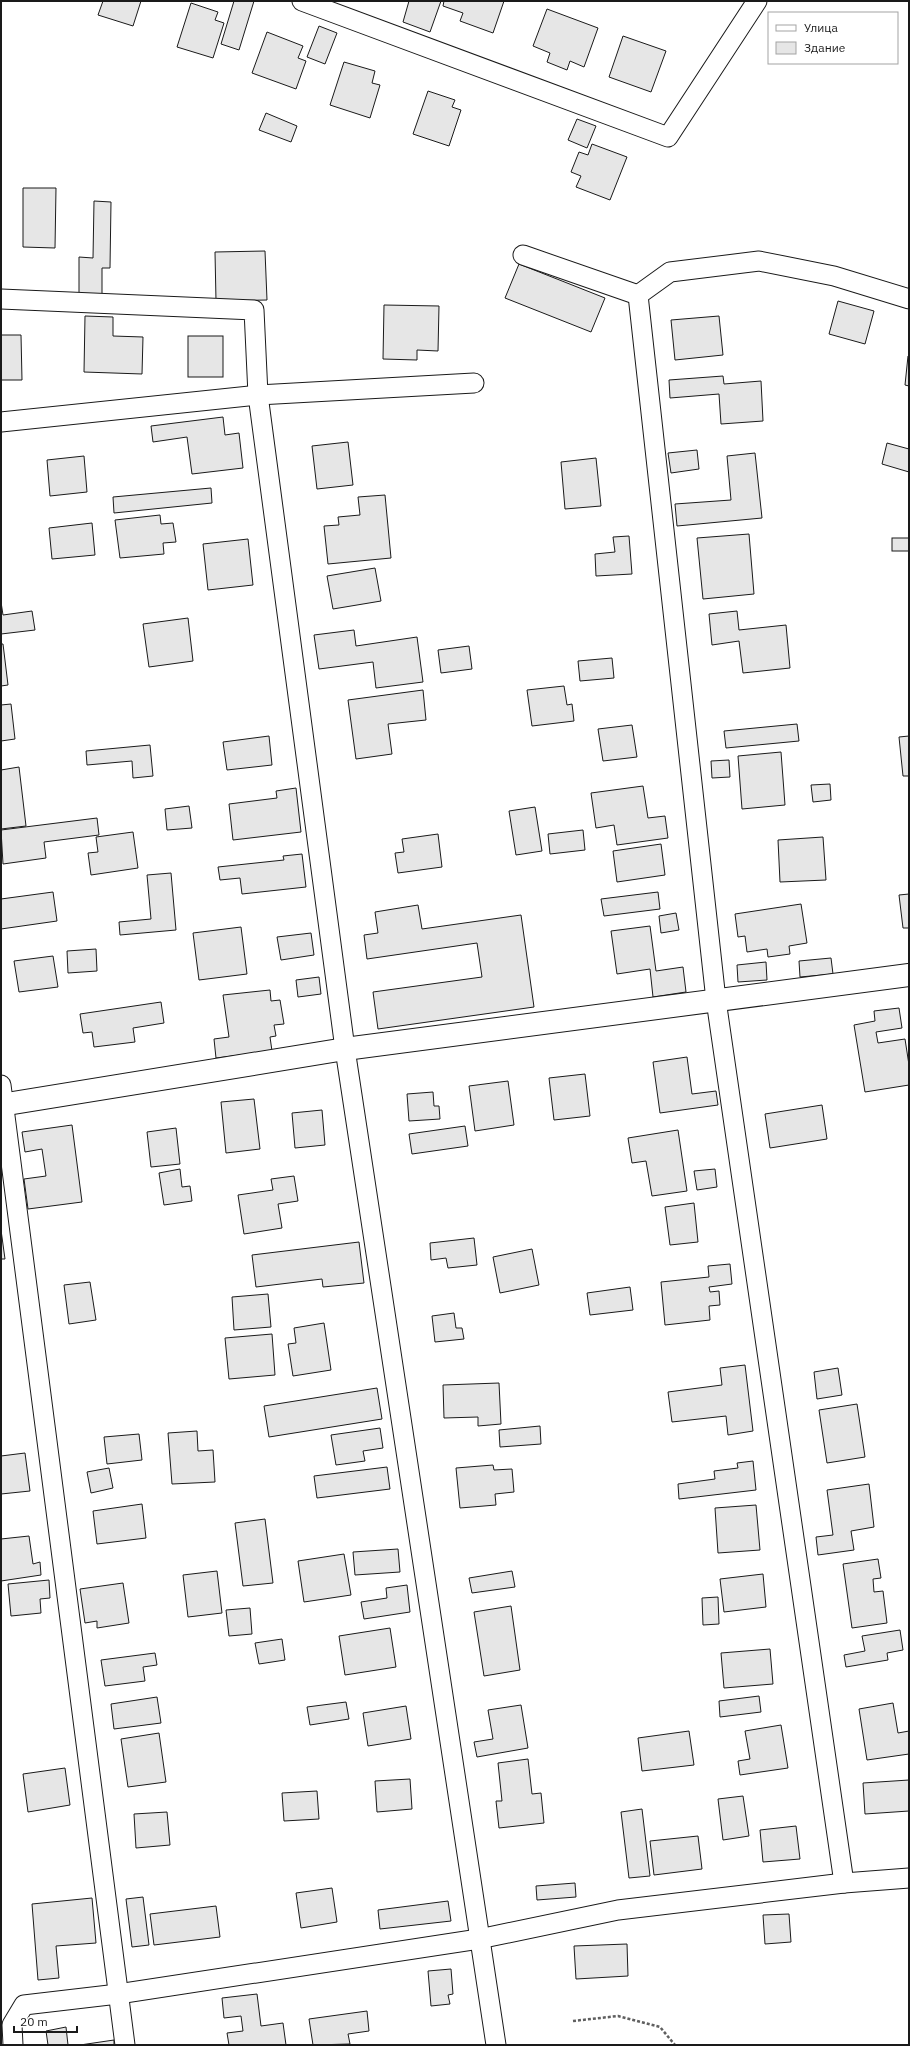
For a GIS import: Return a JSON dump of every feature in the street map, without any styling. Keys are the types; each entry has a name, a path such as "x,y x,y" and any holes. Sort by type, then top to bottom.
{"street":[{"path":"302,1 668,137 756,1"},
{"path":"523,255 638,295"},
{"path":"638,295 670,272 759,261 834,276 909,299"},
{"path":"638,295 716,1000 844,1883"},
{"path":"1,299 254,310 258,395 345,1049 496,2045"},
{"path":"1,422 258,395 474,383"},
{"path":"125,2045 2,1098 345,1049 909,975"},
{"path":"13,2045 12,2025 24,2005 118,1994 479,1939 618,1910 844,1883 909,1878"}],"path":[{"path":"573,2021 618,2016 660,2027 675,2045"}],"building":[{"path":"103,1 141,1 133,26 98,15"},
{"path":"234,1 254,1 239,50 221,44"},
{"path":"409,1 441,1 430,32 403,22"},
{"path":"444,1 504,1 493,33 460,21 463,13 443,6"},
{"path":"191,3 218,12 215,20 224,23 213,58 177,47"},
{"path":"547,9 598,28 584,67 570,61 567,70 547,62 550,53 533,46"},
{"path":"319,26 337,33 325,64 307,57"},
{"path":"267,32 303,46 298,58 306,61 296,89 252,73"},
{"path":"623,36 666,51 651,92 609,77"},
{"path":"344,62 375,71 372,83 380,85 370,118 330,105"},
{"path":"428,91 455,100 452,107 461,110 449,146 413,134"},
{"path":"266,113 297,126 291,142 259,130"},
{"path":"577,119 596,126 587,148 568,140"},
{"path":"592,144 627,157 610,200 576,187 581,176 571,172 579,152 588,155"},
{"path":"23,188 56,188 55,248 23,247"},
{"path":"94,201 111,202 110,268 102,268 102,294 79,294 79,257 93,258"},
{"path":"265,251 267,300 216,301 215,252"},
{"path":"519,264 605,298 591,332 505,298"},
{"path":"838,301 874,311 865,344 829,334"},
{"path":"384,305 439,306 438,351 417,350 417,360 383,359"},
{"path":"85,316 113,317 113,336 143,337 142,374 84,372"},
{"path":"719,316 723,355 675,360 671,320"},
{"path":"1,335 21,335 22,380 1,380"},
{"path":"188,336 223,336 223,377 188,377"},
{"path":"909,356 909,386 905,385"},
{"path":"723,376 724,384 761,381 763,421 721,424 719,394 670,398 669,380"},
{"path":"223,417 225,435 239,433 243,468 192,474 187,437 153,442 151,426"},
{"path":"348,442 353,485 317,489 312,446"},
{"path":"887,443 909,449 909,472 882,464"},
{"path":"697,450 699,469 671,473 668,453"},
{"path":"755,453 762,518 677,526 675,504 731,500 727,456"},
{"path":"84,456 87,492 50,496 47,460"},
{"path":"596,458 601,506 565,509 561,462"},
{"path":"211,488 212,503 114,513 113,497"},
{"path":"385,495 391,558 328,564 324,526 339,525 338,517 360,515 358,497"},
{"path":"160,515 161,524 173,523 176,542 163,543 164,554 120,558 115,520"},
{"path":"92,523 95,555 52,559 49,528"},
{"path":"749,534 754,594 703,599 697,538"},
{"path":"629,536 632,574 596,576 595,554 615,552 613,537"},
{"path":"892,538 909,538 909,551 892,551"},
{"path":"248,539 253,585 208,590 203,544"},
{"path":"375,568 381,601 333,609 327,576"},
{"path":"1,602 3,615 32,611 35,630 1,634"},
{"path":"737,611 739,630 786,625 790,668 743,673 739,641 712,645 709,614"},
{"path":"188,618 193,661 149,667 143,624"},
{"path":"354,630 356,646 417,637 423,682 376,688 373,662 319,669 314,635"},
{"path":"1,644 3,644 8,685 1,686"},
{"path":"469,646 472,669 441,673 438,650"},
{"path":"612,658 614,678 580,681 578,661"},
{"path":"564,686 567,705 572,704 574,721 532,726 527,690"},
{"path":"423,690 426,720 388,724 392,754 356,759 348,700"},
{"path":"11,704 15,739 1,741 1,705"},
{"path":"797,724 799,741 726,748 724,731"},
{"path":"632,725 637,757 603,761 598,729"},
{"path":"269,736 272,765 227,770 223,742"},
{"path":"909,736 909,776 903,776 899,737"},
{"path":"150,745 153,776 133,778 132,761 87,765 86,751"},
{"path":"781,752 785,805 742,809 738,756"},
{"path":"729,760 730,777 712,778 711,761"},
{"path":"19,767 26,826 1,829 1,770"},
{"path":"830,784 831,800 813,802 811,785"},
{"path":"643,786 648,818 665,816 668,838 617,845 614,825 596,828 591,793"},
{"path":"296,788 301,832 233,840 229,804 277,798 276,791"},
{"path":"189,806 192,828 167,830 165,809"},
{"path":"535,807 542,851 516,855 509,811"},
{"path":"97,818 99,835 44,842 46,858 3,864 1,830"},
{"path":"583,830 585,850 550,854 548,834"},
{"path":"133,832 138,868 91,875 88,853 98,852 96,837"},
{"path":"438,834 442,867 398,873 395,853 404,852 402,839"},
{"path":"823,837 826,880 780,882 778,840"},
{"path":"661,844 665,875 617,882 613,851"},
{"path":"302,854 306,887 242,894 240,878 220,880 218,867 284,860 283,856"},
{"path":"171,873 176,930 120,935 119,922 151,919 147,875"},
{"path":"53,892 57,921 1,929 1,899"},
{"path":"658,892 660,909 604,916 601,899"},
{"path":"909,894 909,928 903,928 899,895"},
{"path":"801,904 807,943 789,946 790,954 768,957 767,949 747,952 745,936 738,937 735,914"},
{"path":"418,905 422,929 521,915 534,1007 378,1029 373,992 482,977 477,943 367,959 364,935 378,933 375,912"},
{"path":"676,913 679,930 661,933 659,916"},
{"path":"650,926 656,971 683,967 686,992 653,997 650,969 617,974 611,931"},
{"path":"241,927 247,974 199,980 193,933"},
{"path":"311,933 314,955 281,960 277,937"},
{"path":"96,949 97,971 68,973 67,951"},
{"path":"53,956 58,987 19,992 14,961"},
{"path":"831,958 833,974 800,977 799,961"},
{"path":"766,962 767,980 738,982 737,965"},
{"path":"319,977 321,994 298,997 296,980"},
{"path":"270,990 271,1001 280,1000 284,1024 274,1025 276,1036 270,1037 272,1051 216,1058 214,1039 229,1037 223,995"},
{"path":"161,1002 164,1023 133,1028 135,1042 94,1047 92,1032 83,1033 80,1014"},
{"path":"899,1008 902,1028 876,1032 878,1043 905,1039 909,1065 909,1085 865,1092 854,1025 875,1021 874,1011"},
{"path":"687,1057 692,1094 716,1091 718,1105 660,1113 653,1062"},
{"path":"585,1074 590,1116 554,1120 549,1078"},
{"path":"508,1081 514,1125 475,1131 469,1086"},
{"path":"433,1092 434,1106 439,1106 440,1119 409,1121 407,1094"},
{"path":"254,1099 260,1149 226,1153 221,1102"},
{"path":"822,1105 827,1139 770,1148 765,1114"},
{"path":"322,1110 325,1145 295,1148 292,1113"},
{"path":"72,1125 82,1202 28,1209 24,1179 46,1176 42,1149 25,1152 22,1132"},
{"path":"465,1126 468,1146 412,1154 409,1134"},
{"path":"176,1128 180,1164 151,1167 147,1132"},
{"path":"678,1130 687,1191 652,1196 646,1161 632,1163 628,1138"},
{"path":"180,1169 182,1187 190,1186 192,1201 164,1205 159,1173"},
{"path":"715,1169 717,1187 697,1190 694,1171"},
{"path":"294,1176 298,1201 278,1204 282,1228 244,1234 238,1195 273,1190 271,1179"},
{"path":"694,1203 698,1242 670,1245 665,1207"},
{"path":"1,1230 5,1259 1,1259"},
{"path":"474,1238 477,1265 448,1268 446,1258 431,1260 430,1243"},
{"path":"359,1242 364,1283 323,1287 322,1279 256,1287 252,1255"},
{"path":"532,1249 539,1285 500,1293 493,1257"},
{"path":"730,1264 732,1284 709,1287 710,1292 719,1291 720,1305 709,1306 710,1320 665,1325 661,1282 709,1277 708,1266"},
{"path":"90,1282 96,1320 69,1324 64,1285"},
{"path":"630,1287 633,1310 590,1315 587,1293"},
{"path":"268,1294 271,1327 234,1330 232,1297"},
{"path":"454,1313 456,1328 462,1328 464,1339 435,1342 432,1316"},
{"path":"324,1323 331,1370 293,1376 288,1344 296,1343 294,1328"},
{"path":"272,1334 275,1375 229,1379 225,1338"},
{"path":"745,1365 753,1431 728,1435 726,1416 672,1422 668,1392 722,1385 720,1368"},
{"path":"838,1368 842,1395 817,1399 814,1372"},
{"path":"499,1383 501,1424 478,1426 478,1417 444,1418 443,1385"},
{"path":"377,1388 382,1419 269,1437 264,1406"},
{"path":"857,1404 865,1457 827,1463 819,1410"},
{"path":"540,1426 541,1444 500,1447 499,1430"},
{"path":"380,1428 383,1448 363,1451 365,1461 336,1465 331,1435"},
{"path":"197,1431 198,1451 213,1450 215,1482 172,1484 168,1433"},
{"path":"139,1434 142,1460 107,1464 104,1437"},
{"path":"25,1453 30,1491 1,1494 1,1456"},
{"path":"753,1461 756,1490 679,1499 678,1484 715,1479 714,1471 738,1468 737,1463"},
{"path":"493,1465 494,1470 512,1469 514,1492 495,1494 496,1505 460,1508 456,1468"},
{"path":"387,1467 390,1489 317,1498 314,1476"},
{"path":"109,1468 113,1488 91,1493 87,1472"},
{"path":"869,1484 874,1527 851,1531 854,1550 818,1555 816,1537 833,1535 827,1490"},
{"path":"142,1504 146,1538 97,1544 93,1511"},
{"path":"756,1505 760,1550 718,1553 715,1508"},
{"path":"265,1519 273,1583 243,1586 235,1523"},
{"path":"29,1536 33,1564 40,1562 41,1575 1,1581 1,1539"},
{"path":"398,1549 400,1572 355,1575 353,1552"},
{"path":"344,1554 351,1595 304,1602 298,1561"},
{"path":"878,1559 881,1578 873,1579 874,1592 883,1591 887,1623 852,1628 843,1564"},
{"path":"217,1571 222,1613 188,1617 183,1575"},
{"path":"512,1571 515,1587 472,1593 469,1578"},
{"path":"763,1574 766,1607 724,1612 720,1579"},
{"path":"49,1580 50,1598 40,1599 41,1613 11,1616 8,1584"},
{"path":"123,1583 129,1623 97,1628 97,1621 85,1623 80,1589"},
{"path":"407,1585 410,1612 364,1619 361,1602 387,1598 386,1588"},
{"path":"718,1597 719,1624 703,1625 702,1598"},
{"path":"511,1606 520,1670 484,1676 474,1612"},
{"path":"250,1608 252,1634 229,1636 226,1610"},
{"path":"390,1628 396,1667 345,1675 339,1636"},
{"path":"900,1630 903,1650 887,1653 888,1660 846,1667 844,1655 865,1651 862,1636"},
{"path":"282,1639 285,1660 259,1664 255,1643"},
{"path":"770,1649 773,1684 724,1688 721,1653"},
{"path":"155,1653 157,1665 143,1667 145,1681 105,1686 101,1660"},
{"path":"759,1696 761,1712 720,1717 719,1701"},
{"path":"157,1697 161,1723 114,1729 111,1704"},
{"path":"346,1702 349,1719 310,1725 307,1707"},
{"path":"893,1703 898,1733 909,1731 909,1754 867,1760 859,1709"},
{"path":"521,1705 528,1748 477,1757 474,1742 493,1739 488,1710"},
{"path":"406,1706 411,1739 368,1746 363,1713"},
{"path":"781,1725 788,1768 740,1775 738,1761 750,1759 745,1731"},
{"path":"689,1731 694,1765 642,1771 638,1738"},
{"path":"159,1733 166,1782 128,1787 121,1739"},
{"path":"528,1759 532,1794 541,1793 544,1823 499,1828 496,1801 502,1801 498,1763"},
{"path":"65,1768 70,1805 28,1812 23,1774"},
{"path":"410,1779 412,1809 377,1812 375,1781"},
{"path":"909,1780 909,1811 865,1814 863,1783"},
{"path":"317,1791 319,1819 284,1821 282,1793"},
{"path":"743,1796 749,1836 723,1840 718,1799"},
{"path":"642,1809 650,1876 629,1878 621,1812"},
{"path":"167,1812 170,1845 136,1848 134,1814"},
{"path":"796,1826 800,1859 763,1862 760,1830"},
{"path":"698,1836 702,1869 654,1875 650,1841"},
{"path":"575,1883 576,1897 537,1900 536,1886"},
{"path":"332,1888 337,1922 301,1928 296,1893"},
{"path":"143,1897 149,1945 132,1947 126,1899"},
{"path":"92,1898 96,1943 56,1946 59,1978 38,1980 32,1904"},
{"path":"448,1901 451,1921 380,1929 378,1910"},
{"path":"216,1906 220,1937 154,1945 150,1914"},
{"path":"789,1914 791,1942 765,1944 763,1915"},
{"path":"627,1944 628,1976 576,1979 574,1946"},
{"path":"451,1969 453,1994 448,1995 450,2004 431,2006 428,1971"},
{"path":"257,1994 261,2026 283,2023 286,2045 229,2045 227,2033 243,2031 241,2016 224,2018 222,1998"},
{"path":"367,2011 369,2031 348,2034 350,2044 313,2045 309,2019"},
{"path":"66,2027 68,2045 48,2045 46,2031"},
{"path":"114,2040 114,2045 80,2045"}]}
